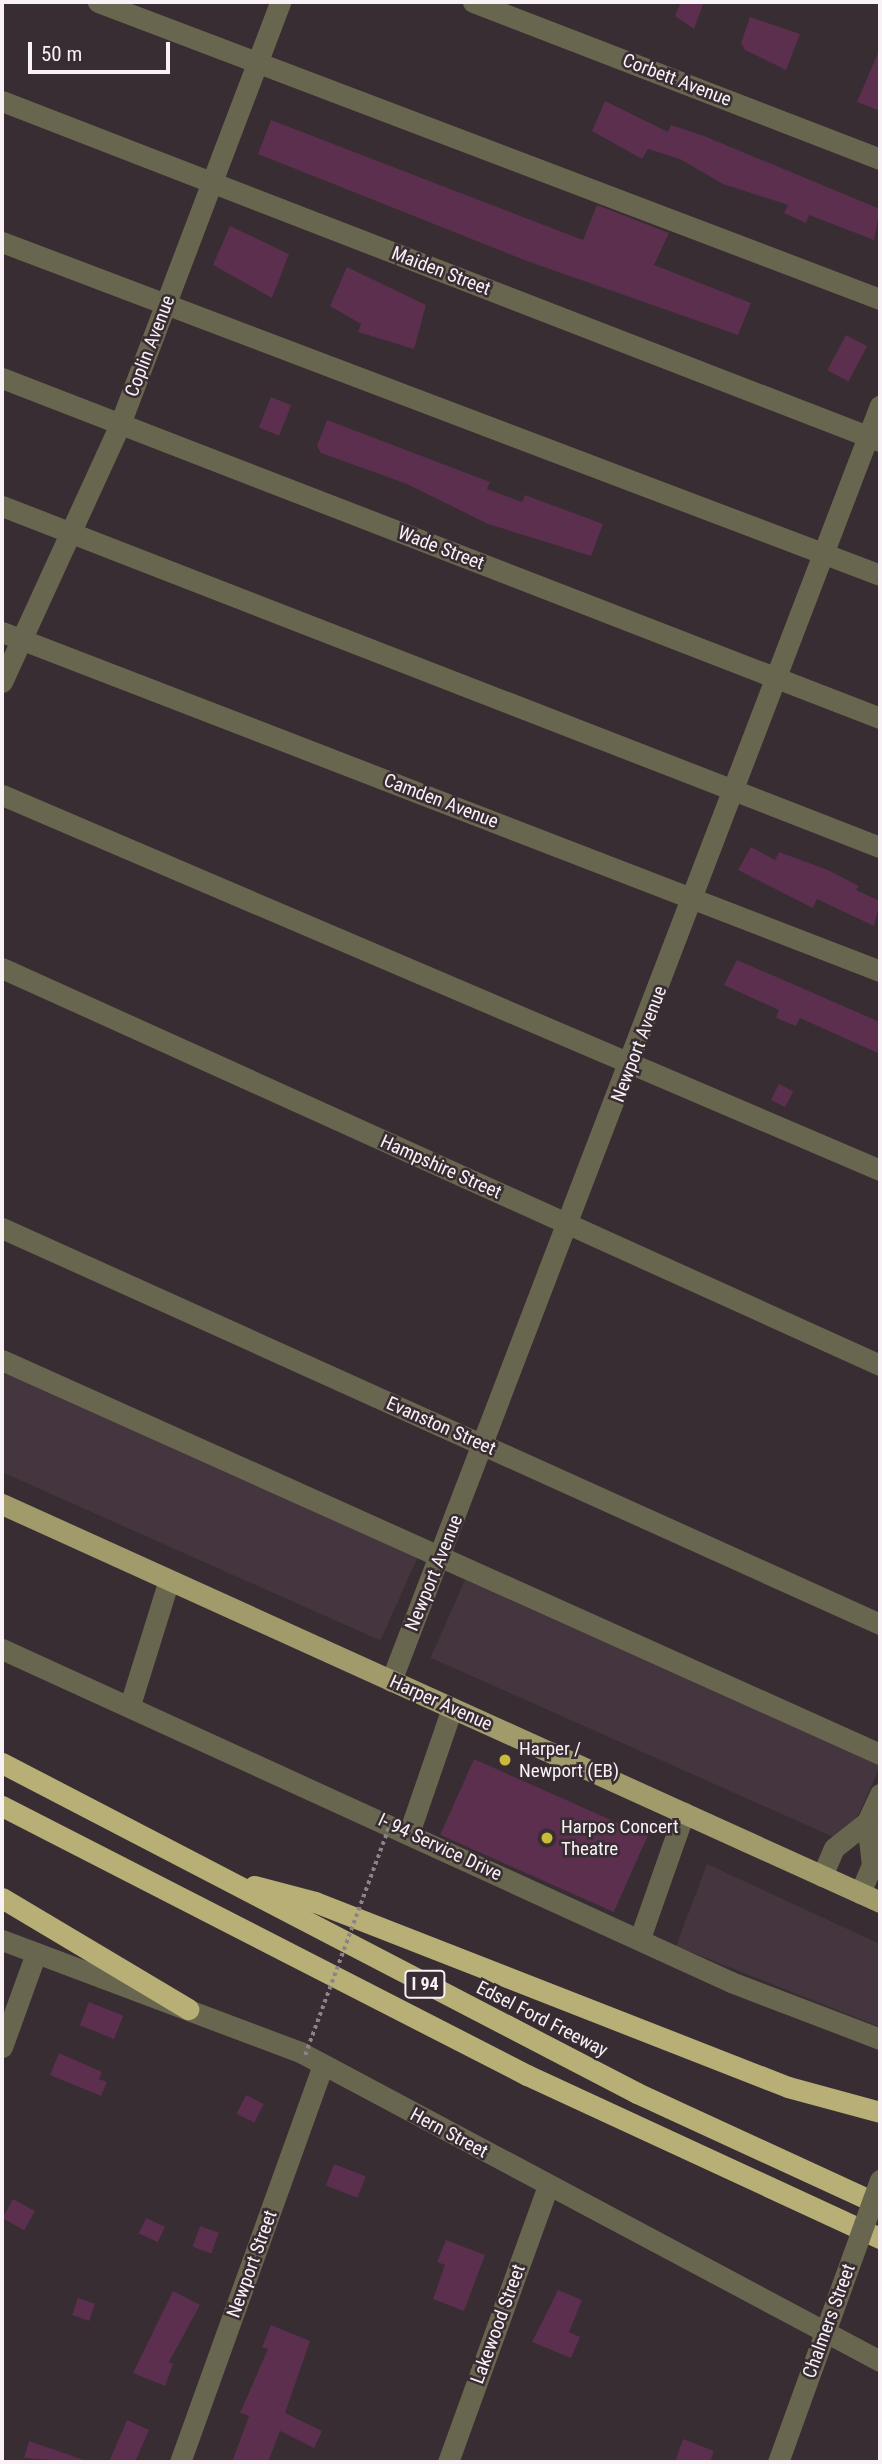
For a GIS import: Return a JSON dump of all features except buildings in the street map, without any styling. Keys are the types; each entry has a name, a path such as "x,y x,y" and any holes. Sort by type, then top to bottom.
{"highway":[{"name":"Edsel Ford Freeway","path":"2,1763 729,2139 880,2205"},
{"name":"I 94","path":"2,1806 527,2075 880,2238"},
{"path":"214,1875 315,1902 763,2078 880,2112"},
{"path":"2,1898 188,2009"}],"main road":[{"name":"Harper Avenue","path":"2,1504 880,1902"}],"street":[{"path":"98,2 880,299"},
{"name":"Coplin Avenue","path":"2,682 11,635 71,532 120,424 280,2"},
{"name":"Corbett Avenue","path":"473,2 880,159"},
{"name":"Maiden Street","path":"2,101 874,439"},
{"path":"2,242 880,575"},
{"name":"Wade Street","path":"2,379 880,718"},
{"name":"Newport Avenue","path":"391,1681 485,1446 695,899 824,553 874,439 880,405"},
{"path":"2,506 880,846"},
{"name":"Camden Avenue","path":"11,635 880,971"},
{"path":"2,795 880,1170"},
{"name":"Hampshire Street","path":"2,968 880,1365"},
{"name":"Evanston Street","path":"2,1228 880,1624"},
{"path":"2,1360 880,1754"},
{"path":"130,1705 169,1580"},
{"name":"I- 94 Service Drive","path":"2,1649 130,1705 731,1982 880,2039"},
{"path":"409,1833 452,1708"},
{"path":"822,1876 834,1848 867,1822 880,1794"},
{"path":"640,1938 684,1813"},
{"path":"860,1893 872,1865 867,1822"},
{"name":"Hern Street","path":"2,1940 188,2009 314,2060 824,2335 880,2361"},
{"path":"2,2047 36,1953"},
{"name":"Newport Street","path":"180,2462 314,2060"},
{"name":"Chalmers Street","path":"778,2462 880,2180"},
{"name":"Lakewood Street","path":"448,2462 548,2186"}],"path":[{"path":"314,2060 390,1824"}],"shaded area":[{"path":"2,1367 419,1553 380,1641 2,1472"},
{"path":"465,1580 880,1765 846,1843 430,1658"},
{"path":"707,1864 880,1944 880,2027 676,1946"}],"place":[{"name":"Harper / Newport (EB)","path":"505,1760"},
{"name":"Harpos Concert Theatre","path":"547,1838"}]}
